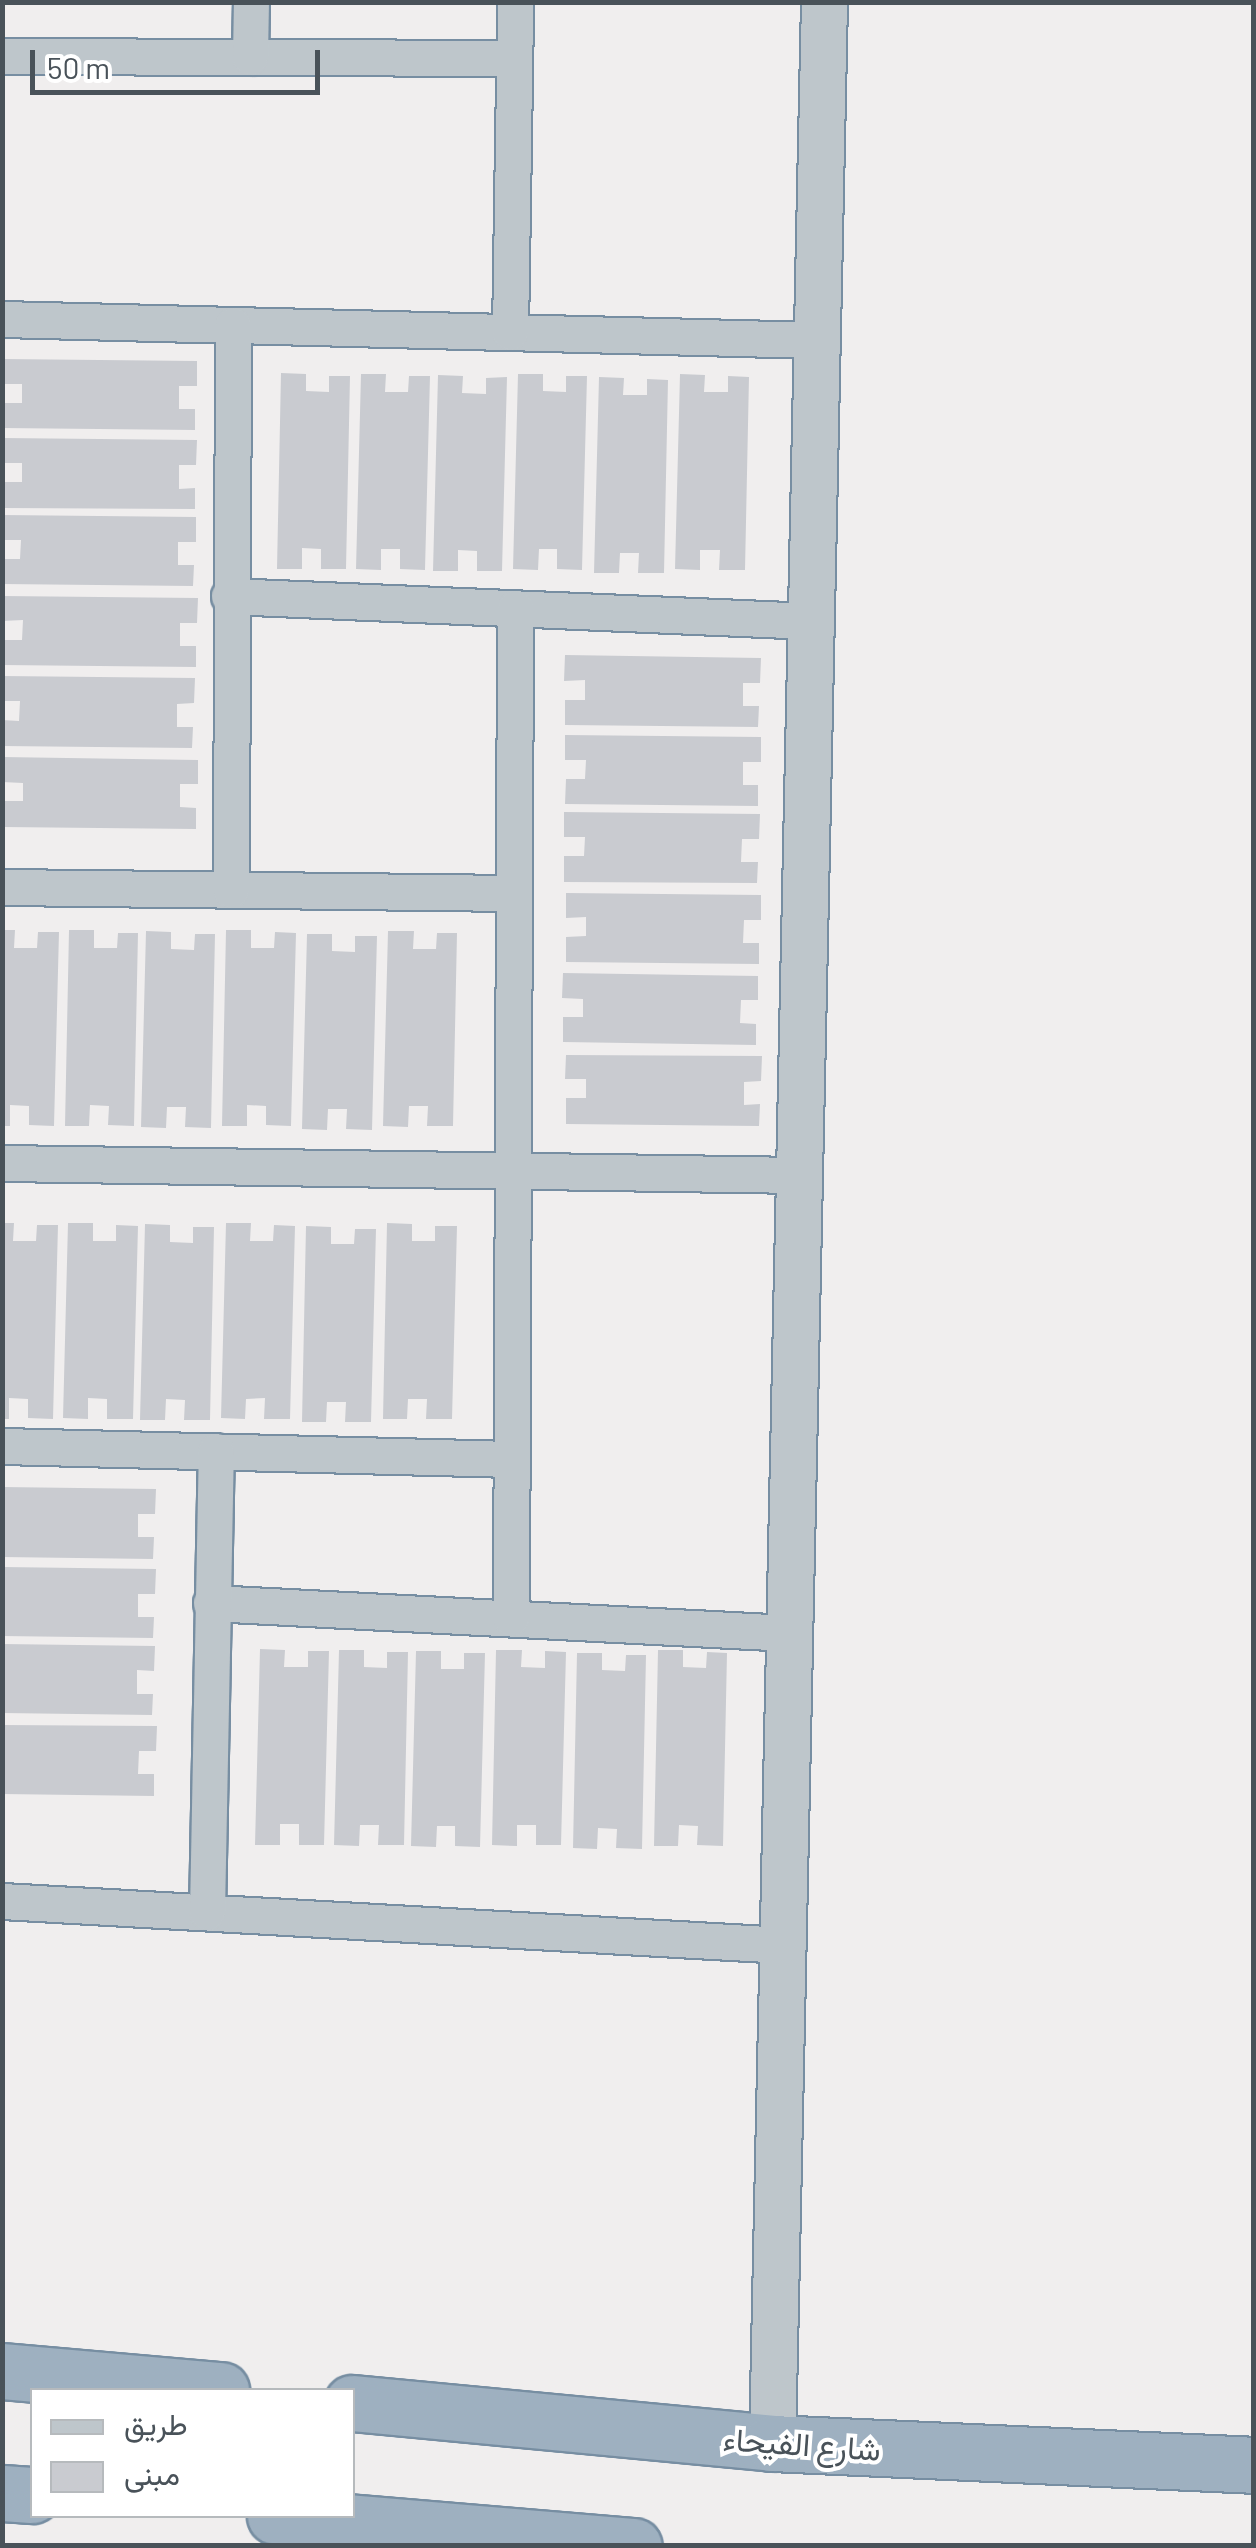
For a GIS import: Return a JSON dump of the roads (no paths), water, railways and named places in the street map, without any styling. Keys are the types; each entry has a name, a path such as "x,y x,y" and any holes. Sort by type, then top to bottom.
{"highway":[{"path":"2,2371 198,2388"},
{"name":"شارع الفيحاء","path":"355,2402 772,2443 1254,2465"},
{"path":"2,2493 30,2495"},
{"path":"299,2518 634,2546"}],"street":[{"path":"250,57 251,2"},
{"path":"510,332 514,2"},
{"path":"772,2443 824,2"},
{"path":"2,56 514,58"},
{"path":"2,319 817,340"},
{"path":"232,890 230,596 234,325"},
{"path":"230,596 811,621"},
{"path":"511,1618 516,608"},
{"path":"2,887 514,892"},
{"path":"2,1163 799,1176"},
{"path":"2,1446 512,1458"},
{"path":"206,1912 216,1452"},
{"path":"211,1603 789,1634"},
{"path":"2,1901 783,1945"}]}
